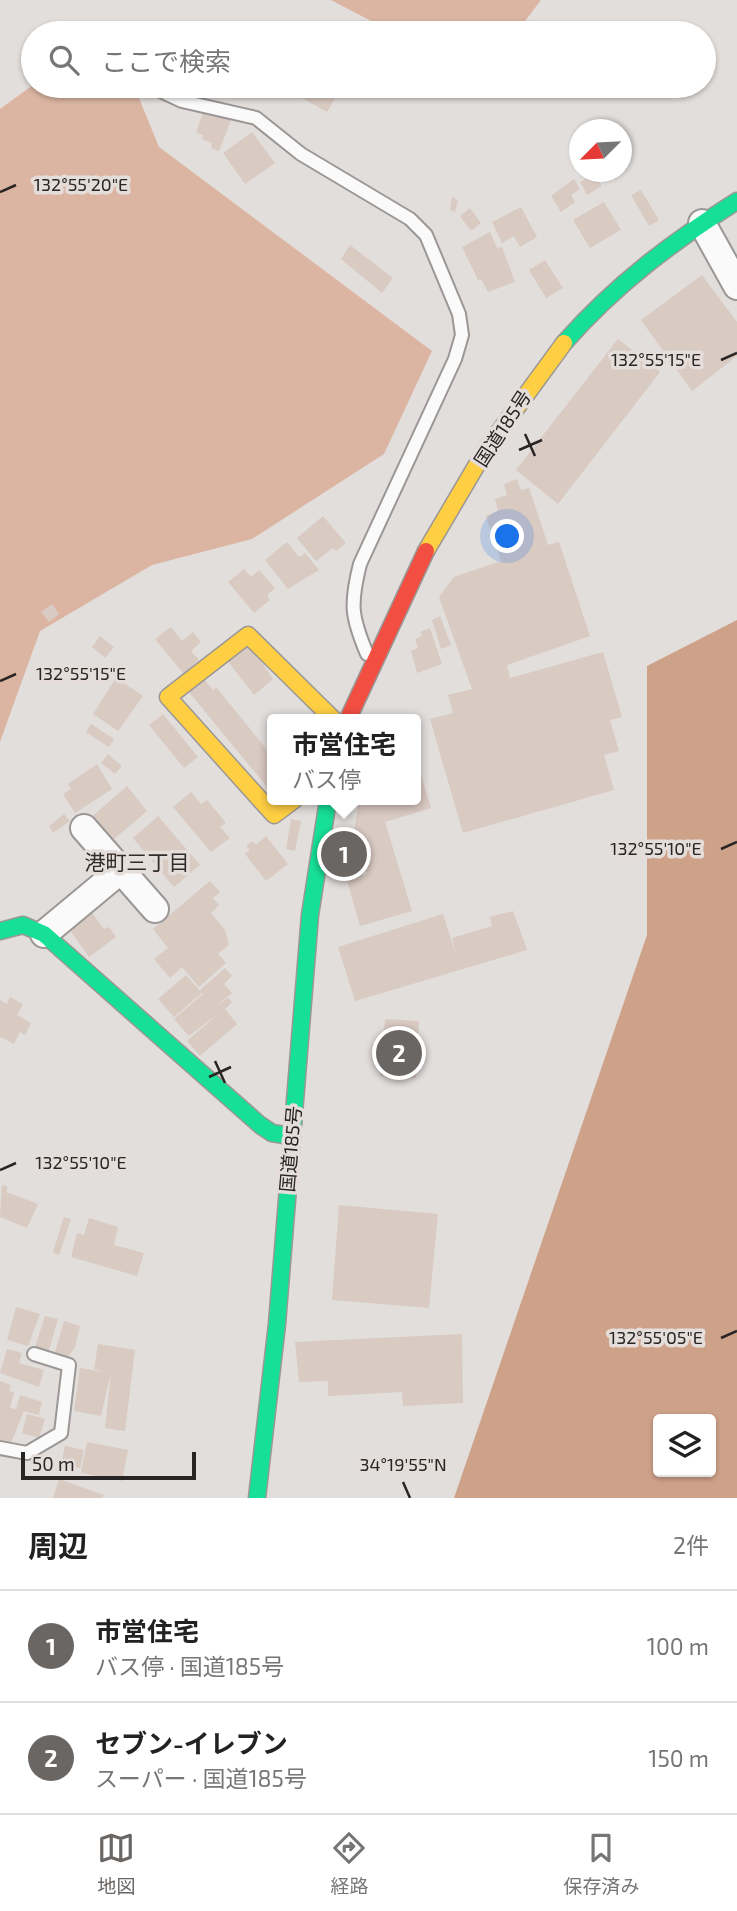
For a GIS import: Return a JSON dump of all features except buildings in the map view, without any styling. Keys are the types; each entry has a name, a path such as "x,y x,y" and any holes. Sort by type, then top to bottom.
{"main road":[{"name":"国道185号","path":"350,714 371,664 461,491 538,373 594,309 646,264 737,201"},
{"path":"287,805 274,815 168,697 248,635 328,714"},
{"name":"国道185号","path":"257,1498 270,1410 308,946 321,828 327,805"},
{"path":"0,931 23,925 44,934 260,1125 272,1133 291,1136"}],"street":[{"path":"702,223 737,286"},
{"path":"84,828 155,909"},
{"path":"44,934 121,870"}],"lane":[{"path":"175,98 256,118 301,154 410,219 426,234 459,314 462,335 455,359 357,575 351,598 355,627 371,664"},
{"path":"0,1448 27,1453 61,1433 69,1365 34,1354"}],"shaded area":[{"path":"331,0 541,0 525,21 371,21"},
{"path":"21,94 21,98 139,98 159,147 432,351 384,454 252,539 152,565 40,631 0,742 0,109"},
{"path":"737,620 737,1498 454,1498 647,935 647,666"}],"traffic: fast":[{"path":"564,343 624,283 690,232 737,201"},
{"path":"257,1498 277,1324 310,915 327,805"},
{"path":"0,931 23,925 44,934 260,1125 272,1133 291,1136"}],"traffic: slow":[{"path":"426,551 485,451 564,343"},
{"path":"287,805 274,815 168,697 248,635 328,714"}],"traffic: jam":[{"path":"350,714 426,551"}],"place":[{"name":"市営住宅","path":"344,854"},
{"name":"セブン-イレブン","path":"399,1053"}],"district":[{"name":"港町三丁目","path":"137,861"}]}
